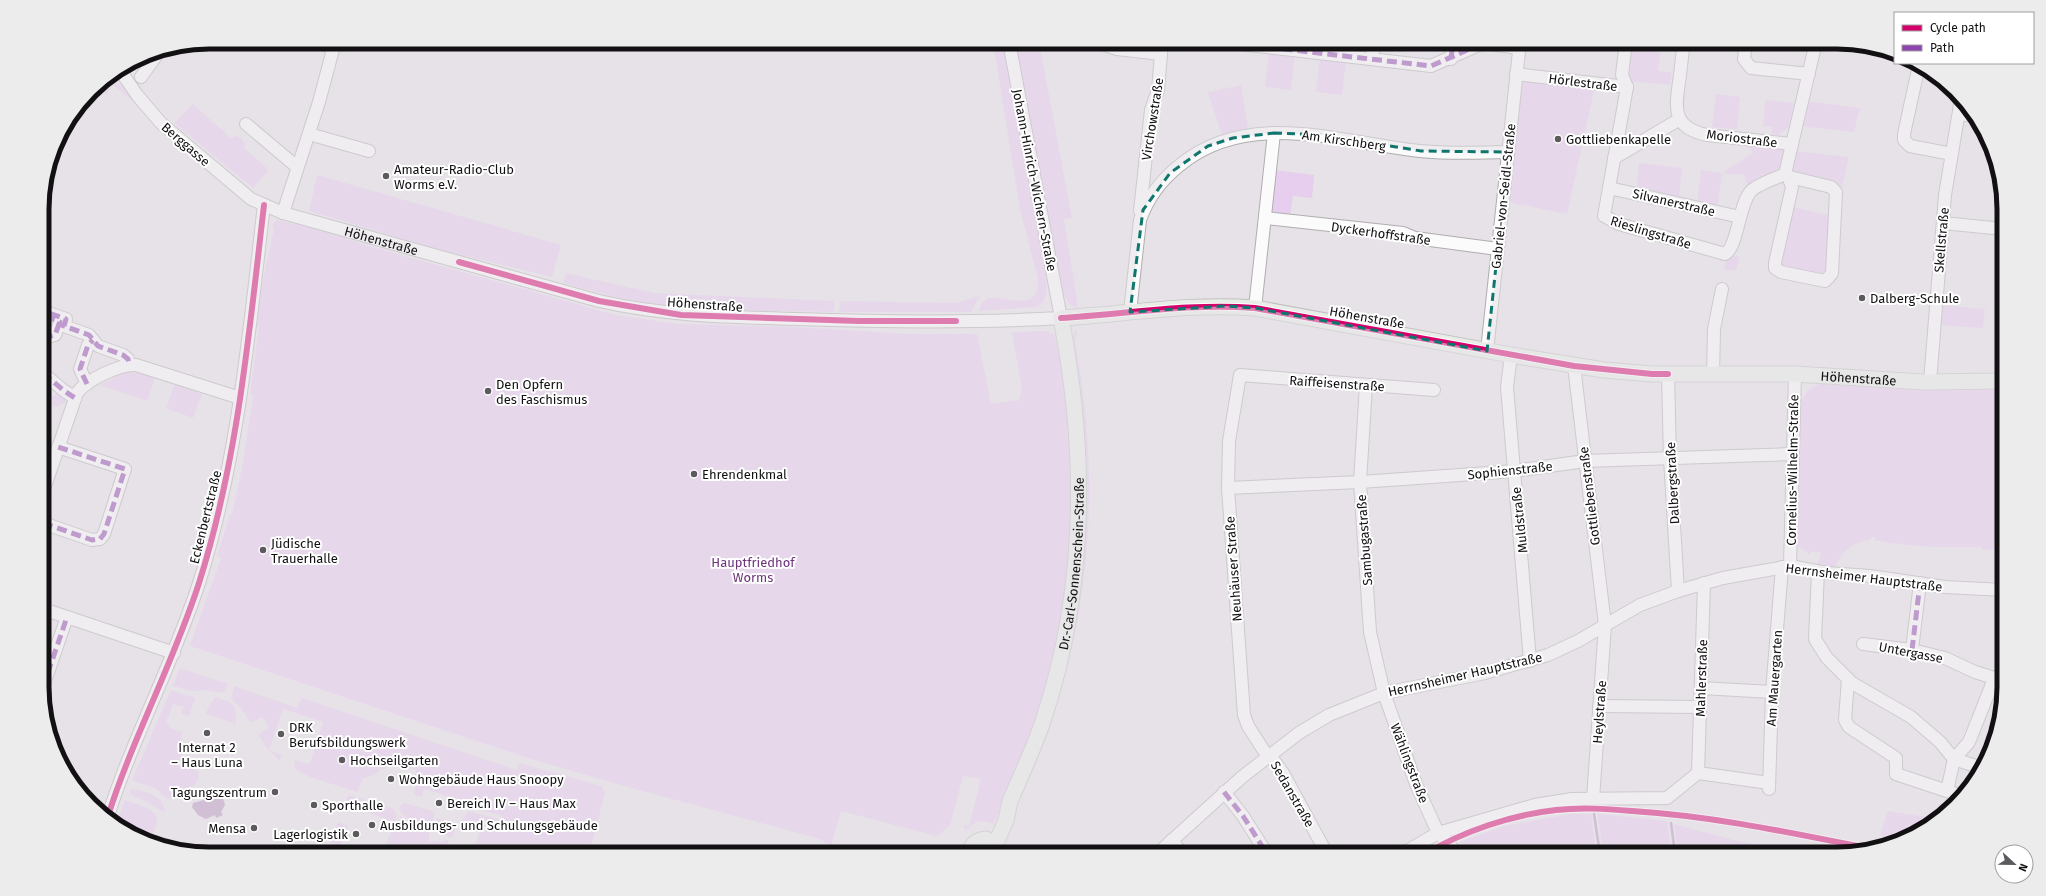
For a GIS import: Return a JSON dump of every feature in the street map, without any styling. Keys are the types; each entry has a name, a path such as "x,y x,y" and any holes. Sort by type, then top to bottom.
{"main road":[{"name":"Höhenstraße","path":"1061,318 1199,306 1255,308 1574,366 1629,372 1713,375 1795,374 1930,382 1997,381"},
{"name":"Dr.-Carl-Sonnenschein-Straße","path":"993,846 1006,818 1010,801 1032,751 1047,707 1063,649 1076,572 1080,502 1079,451 1072,386 1061,318"},
{"path":"971,847 975,842 993,846"}],"street":[{"path":"283,213 309,134 333,49"},
{"name":"Johann-Hinrich-Wichern-Straße","path":"1011,49 1061,318"},
{"name":"Virchowstraße","path":"1140,220 1151,110 1158,90 1162,49"},
{"path":"1323,49 1372,59 1432,66 1471,49"},
{"path":"1372,59 1373,49"},
{"path":"1451,59 1452,49"},
{"name":"Gabriel-von-Seidl-Straße","path":"1487,351 1519,49"},
{"name":"Hörlestraße","path":"1516,74 1627,87 1622,75 1625,49"},
{"path":"1614,158 1680,120 1676,112 1676,101 1683,49"},
{"path":"1745,49 1744,60 1751,68 1809,74"},
{"path":"1740,217 1751,191 1787,175 1831,187 1837,195 1832,272 1829,278 1825,281 1781,272 1775,268 1792,187 1787,175 1792,144 1814,49"},
{"path":"141,77 155,58"},
{"path":"1918,71 1904,140 1910,146 1952,154"},
{"name":"Berggasse","path":"123,74 137,95 161,123 245,194 264,205"},
{"name":"Rieslingstraße","path":"1627,87 1604,214 1608,219 1723,254 1730,250 1740,217"},
{"name":"Skellstraße","path":"1930,382 1945,195 1960,106"},
{"path":"1959,114 1967,115"},
{"name":"Moriostraße","path":"1680,120 1688,128 1702,134 1792,144"},
{"path":"246,124 297,167"},
{"path":"1255,308 1274,133"},
{"name":"Am Kirschberg","path":"1130,312 1140,220 1148,202 1161,182 1196,153 1208,146 1233,138 1274,133 1324,135 1421,151 1463,153 1508,152"},
{"path":"309,134 369,151"},
{"name":"Silvanerstraße","path":"1609,188 1740,217"},
{"name":"Höhenstraße","path":"264,205 283,213 599,301 652,311 713,317 858,321 977,321 1061,318"},
{"name":"Eckenbertstraße","path":"109,812 174,653 199,582 219,510 229,465 240,398 258,266 264,205"},
{"name":"Dyckerhoffstraße","path":"1265,218 1403,234 1415,238 1498,249"},
{"path":"1943,223 1997,228"},
{"path":"1713,375 1714,329 1722,289"},
{"path":"49,313 66,319 55,335 49,336"},
{"path":"49,318 89,335 98,346 123,355 128,359 129,364"},
{"path":"87,384 80,369 88,345 93,340"},
{"name":"Muldstraße","path":"1512,355 1507,387 1523,557 1530,661"},
{"path":"49,474 75,398 79,391 87,384 129,364 149,368 240,398"},
{"name":"Gottliebenstraße","path":"1574,366 1605,625"},
{"name":"Dalbergstraße","path":"1668,374 1670,459 1678,591"},
{"name":"Cornelius-Wilhelm-Straße","path":"1786,566 1795,374"},
{"name":"Raiffeisenstraße","path":"1240,375 1434,390"},
{"name":"Neuhäuser Straße","path":"1240,375 1229,440 1228,488 1244,715 1248,726 1269,756"},
{"path":"49,378 75,398"},
{"name":"Sambugastraße","path":"1366,385 1360,482 1370,632 1384,692"},
{"path":"49,525 92,540 100,539 104,534 125,469 58,447"},
{"name":"Sophienstraße","path":"1228,488 1360,482 1514,471 1585,462 1792,454"},
{"name":"Herrnsheimer Hauptstraße","path":"1164,847 1224,792 1269,756 1318,721 1342,709 1384,692 1478,674 1530,661 1561,650 1640,605 1678,591 1786,566 1818,572 1945,587 1997,590"},
{"name":"Am Mauergarten","path":"1698,773 1769,786 1772,692 1786,566"},
{"path":"1818,572 1815,639 1823,653 1848,680 1911,717 1940,742 1954,759 1976,766"},
{"path":"1912,650 1920,583"},
{"name":"Mahlerstraße","path":"1698,773 1704,584"},
{"path":"49,611 174,653"},
{"path":"49,670 67,617"},
{"name":"Heylstraße","path":"1593,799 1605,625"},
{"name":"Untergasse","path":"1863,644 1912,650 1945,658 1975,672 1997,679"},
{"path":"1848,680 1845,720 1847,725 1896,758 1896,774 1956,794"},
{"path":"1947,791 1954,759 1969,742 1997,684"},
{"path":"1701,688 1772,692"},
{"name":"Wählingstraße","path":"1384,692 1416,784 1438,833 1451,847"},
{"path":"1599,706 1700,707"},
{"name":"Sedanstraße","path":"1269,756 1282,773 1323,847"},
{"path":"1414,847 1438,833 1535,805 1572,799 1667,798 1698,773"},
{"path":"1224,792 1243,816 1263,847"},
{"path":"1172,840 1177,847"}],"highlighted area":[{"path":"1274,133 1324,135 1421,151 1508,152 1487,351 1255,308 1226,306 1130,312 1143,210 1170,173 1208,146 1233,138"}],"green space":[{"path":"994,49 1005,49 1047,287 1045,298 1036,307 979,311 981,304 988,298 1028,300 1034,296 1037,290 1038,279 1020,209"},
{"path":"1015,49 1040,49 1072,218 1064,219 1078,308 1069,304 1063,292"},
{"path":"1628,49 1661,50 1658,71 1672,72 1670,85 1628,81"},
{"path":"1269,51 1295,54 1291,90 1265,87"},
{"path":"1320,57 1346,60 1342,95 1316,92"},
{"path":"1525,77 1595,86 1567,214 1508,202 1520,81"},
{"path":"111,82 122,85 134,102 113,85 106,94 101,91"},
{"path":"1241,85 1248,129 1222,135 1208,92"},
{"path":"1716,94 1740,97 1737,130 1712,127"},
{"path":"1765,100 1794,103 1788,128 1778,135 1771,134 1772,127 1763,126"},
{"path":"1805,101 1860,108 1854,132 1799,126"},
{"path":"193,104 231,138 236,136 242,139 245,145 244,148 269,170 253,188 174,123"},
{"path":"1746,142 1785,147 1783,169 1748,187 1744,175 1722,173 1753,153"},
{"path":"1793,151 1849,157 1842,187 1792,171 1789,167"},
{"path":"1639,163 1682,168 1679,200 1636,192"},
{"path":"1273,170 1314,175 1312,198 1293,196 1290,215 1272,213 1269,209"},
{"path":"1701,170 1722,173 1717,209 1697,204"},
{"path":"317,175 561,245 552,277 441,250 309,211"},
{"path":"1792,207 1832,216 1826,275 1783,269 1779,261"},
{"name":"Hauptfriedhof Worms","path":"277,220 319,229 362,244 616,315 678,324 795,327 909,334 977,334 991,404 1019,400 1022,389 1012,332 1046,331 1054,334 1062,359 1073,457 1073,562 1049,687 1005,801 993,824 981,821 972,825 966,831 963,825 969,826 981,779 963,776 950,826 936,836 841,811 831,846 820,839 613,783 522,756 190,646 221,558 217,556 230,514 232,515 243,463 253,395 250,395 259,326 256,325 274,228 272,225"},
{"path":"1730,255 1739,257 1736,271 1724,269 1726,258"},
{"path":"566,273 653,293 835,301 833,312 726,310 683,307 624,299 563,283"},
{"path":"980,296 971,312 839,312 841,301 956,303"},
{"path":"1941,305 1985,309 1983,328 1939,325"},
{"path":"1075,330 1077,332 1075,342 1086,421 1089,468 1089,504 1084,575 1079,611 1064,681 1036,764 1029,777 1046,725 1085,457 1081,406 1072,344"},
{"path":"127,372 139,373 155,378 147,401 99,385"},
{"path":"1824,381 1997,385 1997,549 1982,550 1981,547 1914,546 1875,540 1875,537 1871,537 1871,540 1848,548 1840,557 1835,568 1817,565 1821,553 1811,551 1810,555 1798,546 1794,538 1798,408 1808,390"},
{"path":"175,384 202,394 193,418 166,408"},
{"path":"49,392 53,396 58,392 66,401 57,407 49,404"},
{"path":"180,668 228,684 225,691 221,693 206,690 193,691 173,686"},
{"path":"234,686 297,708 302,698 517,770 519,763 602,786 605,793 591,847 474,847 480,830 469,827 469,823 462,821 468,811 502,820 503,816 460,804 461,800 424,789 422,797 413,794 419,778 414,777 416,770 388,762 385,769 381,769 374,775 363,778 357,792 310,777 295,769 295,760 310,764 323,722 283,709 269,750 258,735 269,727 262,717 251,723 241,708 231,699"},
{"path":"171,690 195,698 189,716 181,714 183,707 173,704 166,724 170,725 169,728 183,732 181,741 182,754 186,762 197,770 199,775 198,780 192,788 169,799 157,789 132,780"},
{"path":"215,697 228,702 235,708 236,717 233,731 234,723 205,714"},
{"path":"269,750 283,756 279,760"},
{"path":"134,789 153,795 161,801 165,810 163,812 153,805 130,794 130,790"},
{"path":"348,795 392,808 396,814 396,823 352,806 349,813 343,811"},
{"path":"125,800 147,808 156,814 157,821 152,837 138,831 118,819"},
{"path":"404,803 435,812 431,826 417,822 403,815 399,807"},
{"path":"1888,811 1930,818 1908,831 1892,838 1880,836"},
{"path":"1570,814 1591,814 1595,847 1465,847 1459,842 1504,826"},
{"path":"1598,814 1667,821 1670,847 1602,847"},
{"path":"400,816 408,822 429,830 429,842 444,841 444,839 449,841 448,847 385,847 392,830 394,831 397,824 399,824"},
{"path":"437,818 450,823 457,823 452,838 444,835 443,826 435,826"},
{"path":"338,822 348,826 340,847 332,847 331,839"},
{"path":"1674,824 1737,841 1770,847 1677,847"}],"shaded area":[{"path":"218,796 223,798 225,805 221,812 223,815 216,818 215,815 206,819 198,815 192,807 193,803"}],"waterway":[{"path":"1594,814 1599,847"},
{"path":"1671,823 1674,847"}],"marked path":[{"path":"1284,49 1431,66 1469,49"},
{"path":"1451,59 1452,49"},
{"path":"49,313 66,319 64,326 89,335 98,346 123,355 128,359 129,364"},
{"path":"49,317 60,322 59,324 64,326"},
{"path":"49,336 55,335 59,324"},
{"path":"87,384 80,369 88,345 93,340"},
{"path":"49,378 75,398"},
{"path":"49,525 92,540 100,539 104,534 125,469 58,447"},
{"path":"1912,650 1920,583"},
{"path":"49,670 67,617"},
{"path":"1224,792 1243,816 1263,847"}],"cycle path":[{"path":"109,812 128,760 189,613 199,583 224,490 233,443 247,348 264,205"},
{"path":"459,262 599,301 681,315 859,321 956,321"},
{"path":"1061,318 1182,308 1255,308 1574,366 1652,374 1668,374"},
{"path":"1438,847 1472,831 1505,820 1539,812 1585,808 1662,813 1722,821 1857,846"}],"place":[{"name":"Gottliebenkapelle","path":"1558,139"},
{"name":"Amateur-Radio-Club Worms e.V.","path":"386,176"},
{"name":"Dalberg-Schule","path":"1862,298"},
{"name":"Den Opfern des Faschismus","path":"488,391"},
{"name":"Ehrendenkmal","path":"694,474"},
{"name":"Jüdische Trauerhalle","path":"263,550"},
{"name":"Internat 2 – Haus Luna","path":"207,733"},
{"name":"DRK Berufsbildungswerk","path":"281,734"},
{"name":"Hochseilgarten","path":"342,760"},
{"name":"Wohngebäude Haus Snoopy","path":"391,779"},
{"name":"Tagungszentrum","path":"275,792"},
{"name":"Bereich IV – Haus Max","path":"439,803"},
{"name":"Sporthalle","path":"314,805"},
{"name":"Ausbildungs- und Schulungsgebäude","path":"372,825"},
{"name":"Mensa","path":"254,828"},
{"name":"Lagerlogistik","path":"356,834"}]}
